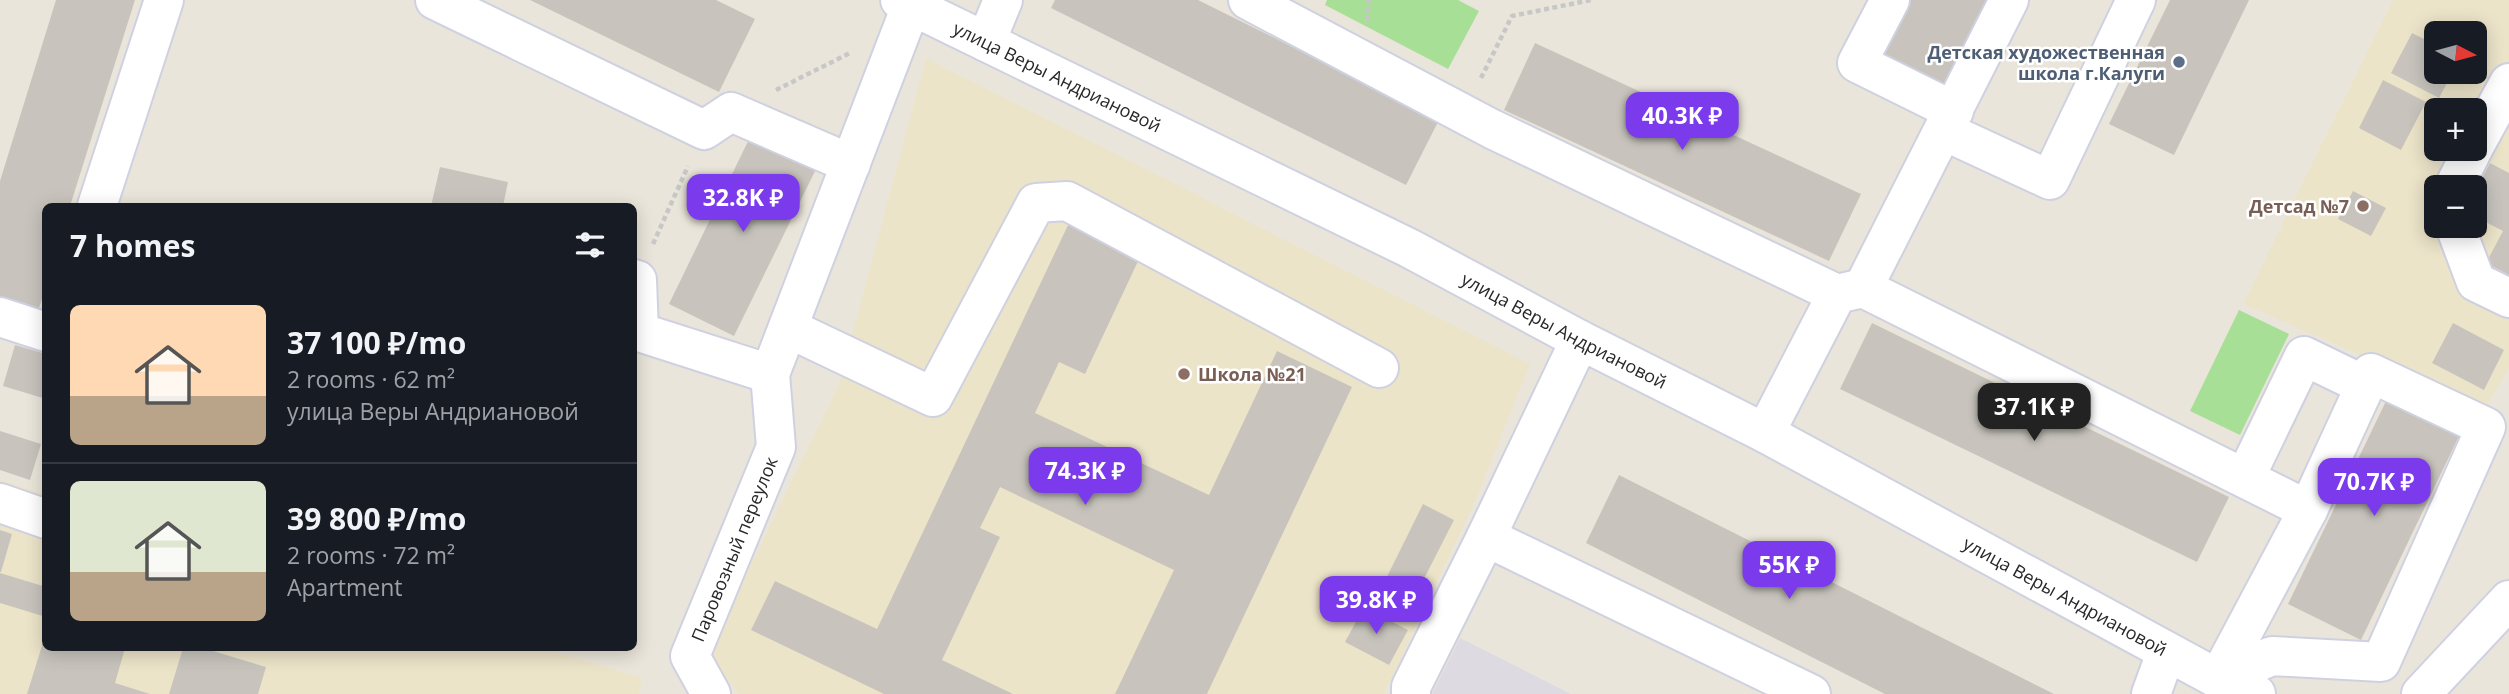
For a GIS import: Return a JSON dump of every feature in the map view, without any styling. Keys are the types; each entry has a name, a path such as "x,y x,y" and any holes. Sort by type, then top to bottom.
{"street":[{"path":"98,203 164,0"},
{"path":"435,0 718,121 851,164"},
{"path":"986,42 1003,0"},
{"path":"1248,0 1463,112 1492,130 1850,291 2308,510"},
{"path":"1889,0 1857,63 2050,180 2136,0"},
{"path":"1765,433 1949,121 2009,0"},
{"name":"улица Веры Андриановой","path":"906,3 1409,248 1580,340 1765,433 2166,653 2218,679 2256,694"},
{"name":"Паровозный переулок","path":"711,694 690,656 776,447 770,374 851,164 906,3"},
{"path":"2487,124 2509,83"},
{"path":"788,328 933,397 1036,203 1066,201 1379,368"},
{"path":"2460,238 2476,282 2509,298"},
{"path":"637,306 639,332 645,350 770,374"},
{"path":"0,317 42,331"},
{"path":"1411,694 1411,687 1580,340"},
{"path":"2245,478 2304,356 2365,386"},
{"path":"2371,373 2486,427 2381,662 2272,656 2218,679 2308,510 2371,373"},
{"path":"0,503 42,518"},
{"path":"1486,537 1811,694"},
{"path":"2421,694 2509,600"},
{"path":"2151,694 2166,653"}],"path":[{"path":"1463,112 1512,16 1591,0"},
{"path":"637,275 718,121 859,49"}],"shaded area":[{"name":"Детсад №7","path":"2393,0 2509,0 2509,369 2484,409 2243,304"},
{"name":"Школа №21","path":"926,58 1530,364 1473,506 1384,694 739,694 707,655 839,384"},
{"path":"0,480 42,493 42,651 552,651 642,678 639,694 0,694"},
{"path":"1460,638 1571,694 1432,694"}],"green space":[{"path":"1327,0 1458,0 1479,11 1448,69 1325,5"},
{"path":"2239,310 2289,334 2240,435 2190,411"}],"building":[{"path":"56,0 135,0 71,203 42,203 42,298 38,311 0,298 0,181"},
{"path":"530,0 716,0 755,19 719,92"},
{"path":"1055,0 1198,0 1439,120 1406,185 1051,8"},
{"path":"1908,0 1988,0 1942,90 1879,58"},
{"name":"Детская художественная школа г.Калуги","path":"2170,0 2249,0 2174,155 2109,124"},
{"path":"2412,33 2424,39 2424,84 2447,84 2439,98 2391,73"},
{"path":"1535,43 1861,194 1829,261 1504,110"},
{"path":"2383,80 2424,101 2401,150 2359,128"},
{"path":"752,133 818,165 734,336 669,304"},
{"path":"2490,163 2509,173 2509,275 2486,263 2503,231 2487,223 2487,175 2484,175"},
{"path":"440,167 508,182 504,203 432,203"},
{"path":"2353,191 2386,208 2371,236 2338,219"},
{"path":"1069,223 1140,257 1085,374 1059,362 1035,413 1209,495 1277,351 1352,387 1207,694 1115,694 1174,570 1000,487 980,528 1000,537 942,660 1013,694 884,694 751,630 775,581 877,629"},
{"path":"1872,323 2229,497 2197,562 1840,389"},
{"path":"2453,323 2504,350 2484,390 2432,363"},
{"path":"15,345 42,353 42,398 3,386"},
{"path":"2388,397 2461,432 2361,640 2288,604"},
{"path":"0,431 41,444 30,480 0,470"},
{"path":"1619,475 2054,694 1885,694 1586,543"},
{"path":"1423,504 1454,520 1404,618 1374,603"},
{"path":"0,530 12,534 1,572 0,572"},
{"path":"0,573 42,586 42,616 0,603"},
{"path":"1364,607 1408,630 1389,665 1345,642"},
{"path":"42,646 42,651 124,651 115,683 150,694 27,694"},
{"path":"182,651 213,651 266,667 258,694 169,694"}],"place":[{"name":"Детская художественная школа г.Калуги","path":"2179,62"},
{"name":"Детсад №7","path":"2363,206"},
{"name":"Школа №21","path":"1184,374"}]}
